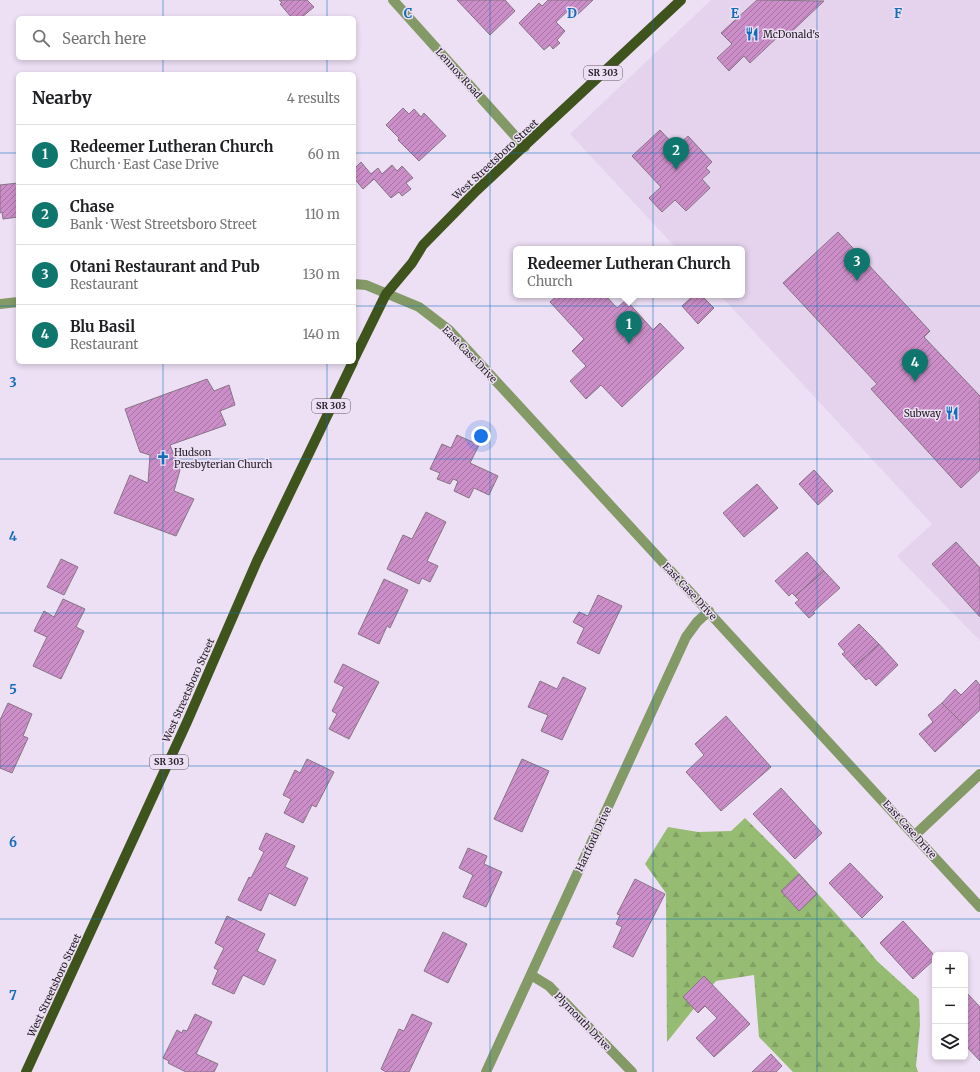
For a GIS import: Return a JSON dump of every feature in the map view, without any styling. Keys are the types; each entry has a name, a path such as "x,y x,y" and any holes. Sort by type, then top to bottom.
{"main road":[{"name":"West Streetsboro Street","path":"356,355 386,294 412,263 423,245 476,191 682,0"},
{"name":"West Streetsboro Street","path":"26,1072 178,741 257,561 352,364"}],"street":[{"name":"Lennox Road","path":"393,0 525,147"},
{"name":"East Case Drive","path":"356,284 366,285 419,307 449,330 980,906"},
{"path":"0,304 16,302"},
{"name":"Hartford Drive","path":"486,1072 686,637 697,622 709,611"},
{"path":"915,835 980,774"},
{"name":"Plymouth Drive","path":"531,975 554,990 632,1072"}],"shaded area":[{"path":"711,0 980,0 980,641 897,556 932,524 723,298 745,298 745,246 674,246 570,134"}],"green space":[{"path":"745,818 789,862 877,961 919,999 920,1025 916,1066 918,1072 793,1072 759,1037 754,975 716,981 667,1042 666,893 645,864 668,827 698,832 731,831"}],"building":[{"path":"279,0 307,0 314,7 303,16 290,16 280,4 282,3"},
{"path":"457,0 505,0 515,11 490,35"},
{"path":"548,0 593,0 576,16 570,9 556,22 565,31 557,40 560,43 553,49 550,45 544,50 519,23 539,3 542,6"},
{"name":"McDonald's","path":"757,0 824,1 787,36 783,32 750,63 744,56 729,71 717,58 732,44 721,33"},
{"path":"403,108 409,114 414,109 421,117 424,113 446,136 419,161 398,140 399,138 386,125"},
{"path":"660,130 676,147 688,136 712,162 706,168 710,172 702,179 710,188 686,211 675,200 662,212 649,198 661,187 632,156"},
{"path":"361,162 371,174 378,168 382,174 392,165 397,171 402,166 413,178 406,183 411,189 402,196 399,192 391,198 374,179 363,189 356,180 356,167"},
{"path":"16,183 16,217 3,219 2,212 0,213 0,185"},
{"path":"838,232 930,331 924,337 980,396 980,470 961,488 871,389 877,384 783,283"},
{"path":"555,298 608,298 617,308 626,300 653,330 660,323 684,348 622,407 601,385 586,399 570,381 586,366 572,351 584,339 550,302"},
{"path":"691,298 704,298 714,308 698,324 682,306"},
{"name":"Hudson Presbyterian Church","path":"207,379 214,391 229,385 235,405 220,411 226,425 170,445 180,470 174,491 194,499 176,536 114,513 130,475 148,483 150,455 140,452 125,409"},
{"path":"457,435 479,445 470,463 498,476 489,495 474,488 469,498 454,491 458,481 453,479 450,484 437,479 440,473 430,469 442,444 451,448"},
{"path":"814,470 833,491 818,505 799,484"},
{"path":"757,484 778,508 744,537 723,513"},
{"path":"426,512 446,522 427,561 438,566 430,582 422,578 419,584 387,569 403,535 412,539"},
{"path":"956,542 980,568 980,617 932,564"},
{"path":"807,552 824,571 795,596 792,593 789,596 775,581"},
{"path":"61,559 78,567 64,595 47,587"},
{"path":"824,571 840,588 813,612 815,613 809,618 795,603 799,600 795,596"},
{"path":"384,579 408,590 390,628 387,626 379,644 358,634"},
{"path":"598,595 622,606 599,654 577,643 584,628 573,622 579,612 588,616"},
{"path":"63,599 85,609 76,627 84,631 61,679 33,666 47,637 34,631 44,611 54,617"},
{"path":"859,624 879,644 854,667 842,654 845,652 838,644"},
{"path":"879,644 898,665 876,686 869,678 866,680 854,667"},
{"path":"343,664 379,682 349,739 329,729 337,714 332,711 344,687 334,682"},
{"path":"563,677 586,688 562,740 541,731 548,715 528,707 540,681 557,689"},
{"path":"976,680 980,685 980,710 964,725 942,703 955,689 961,695"},
{"path":"8,703 32,714 23,736 28,738 12,773 0,768 0,720"},
{"path":"942,703 964,725 935,752 919,734 933,722 928,715"},
{"path":"726,716 771,767 721,811 686,772 704,755 695,744"},
{"path":"307,759 334,772 316,807 312,805 303,823 284,813 291,799 283,795 295,770 300,773"},
{"path":"522,759 549,771 522,832 494,819"},
{"path":"781,788 822,833 795,859 753,814"},
{"path":"266,833 295,846 285,867 308,878 295,906 269,893 261,911 238,900 249,877 251,878 264,852 259,849"},
{"path":"468,848 487,856 484,864 502,872 486,907 463,897 473,875 459,868"},
{"path":"850,863 883,897 862,918 829,883"},
{"path":"799,874 817,894 799,911 781,891"},
{"path":"635,879 665,894 633,957 613,947 622,927 616,924 620,915 617,914"},
{"path":"227,916 265,934 257,951 276,960 264,985 243,975 234,994 212,984 218,970 214,968 224,948 215,943"},
{"path":"903,921 932,953 932,962 913,979 880,943"},
{"path":"443,932 467,944 448,983 424,971"},
{"path":"704,976 750,1024 714,1057 696,1038 717,1018 705,1006 698,1013 683,997"},
{"path":"968,994 980,1007 980,1061 968,1048"},
{"path":"195,1014 212,1022 196,1054 218,1064 214,1072 186,1072 168,1063 169,1061 163,1058 177,1030 182,1033 183,1030 187,1031"},
{"path":"412,1014 432,1023 409,1072 386,1072 381,1069 399,1029 404,1031"},
{"path":"771,1054 782,1066 776,1072 752,1072"}],"place":[{"name":"McDonald's","path":"752,34"},
{"name":"Chase","path":"676,170"},
{"name":"Otani Restaurant and Pub","path":"857,281"},
{"name":"Redeemer Lutheran Church","path":"629,344"},
{"name":"Blu Basil","path":"915,382"},
{"name":"Subway","path":"952,413"},
{"name":"Hudson Presbyterian Church","path":"163,458"}]}
